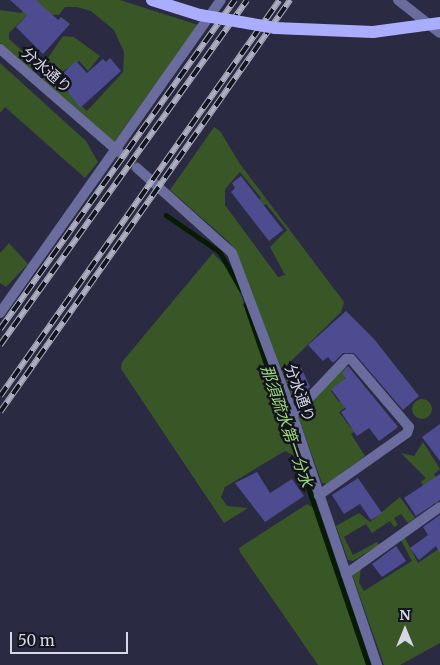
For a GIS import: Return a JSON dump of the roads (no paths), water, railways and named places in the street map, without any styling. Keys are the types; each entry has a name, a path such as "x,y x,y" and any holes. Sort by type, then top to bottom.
{"main road":[{"path":"152,0 200,15 275,28 373,32 440,23"}],"street":[{"path":"0,313 117,150 221,0"},
{"path":"398,0 440,33"},
{"name":"分水通り","path":"0,49 117,150"},
{"name":"分水通り","path":"138,168 232,253 292,416 377,665"},
{"path":"292,416 346,359 351,359 409,427 407,433 319,495"},
{"path":"346,574 440,506"}],"waterway":[{"name":"那須疏水第一分水","path":"166,215 220,252 241,289"},
{"name":"那須疏水第一分水","path":"246,304 369,665"}],"tunnel":[{"path":"119,152 137,168"}],"railway":[{"path":"0,329 235,0"},
{"path":"0,345 247,0"},
{"path":"0,396 279,0"},
{"path":"0,412 290,0"}]}
